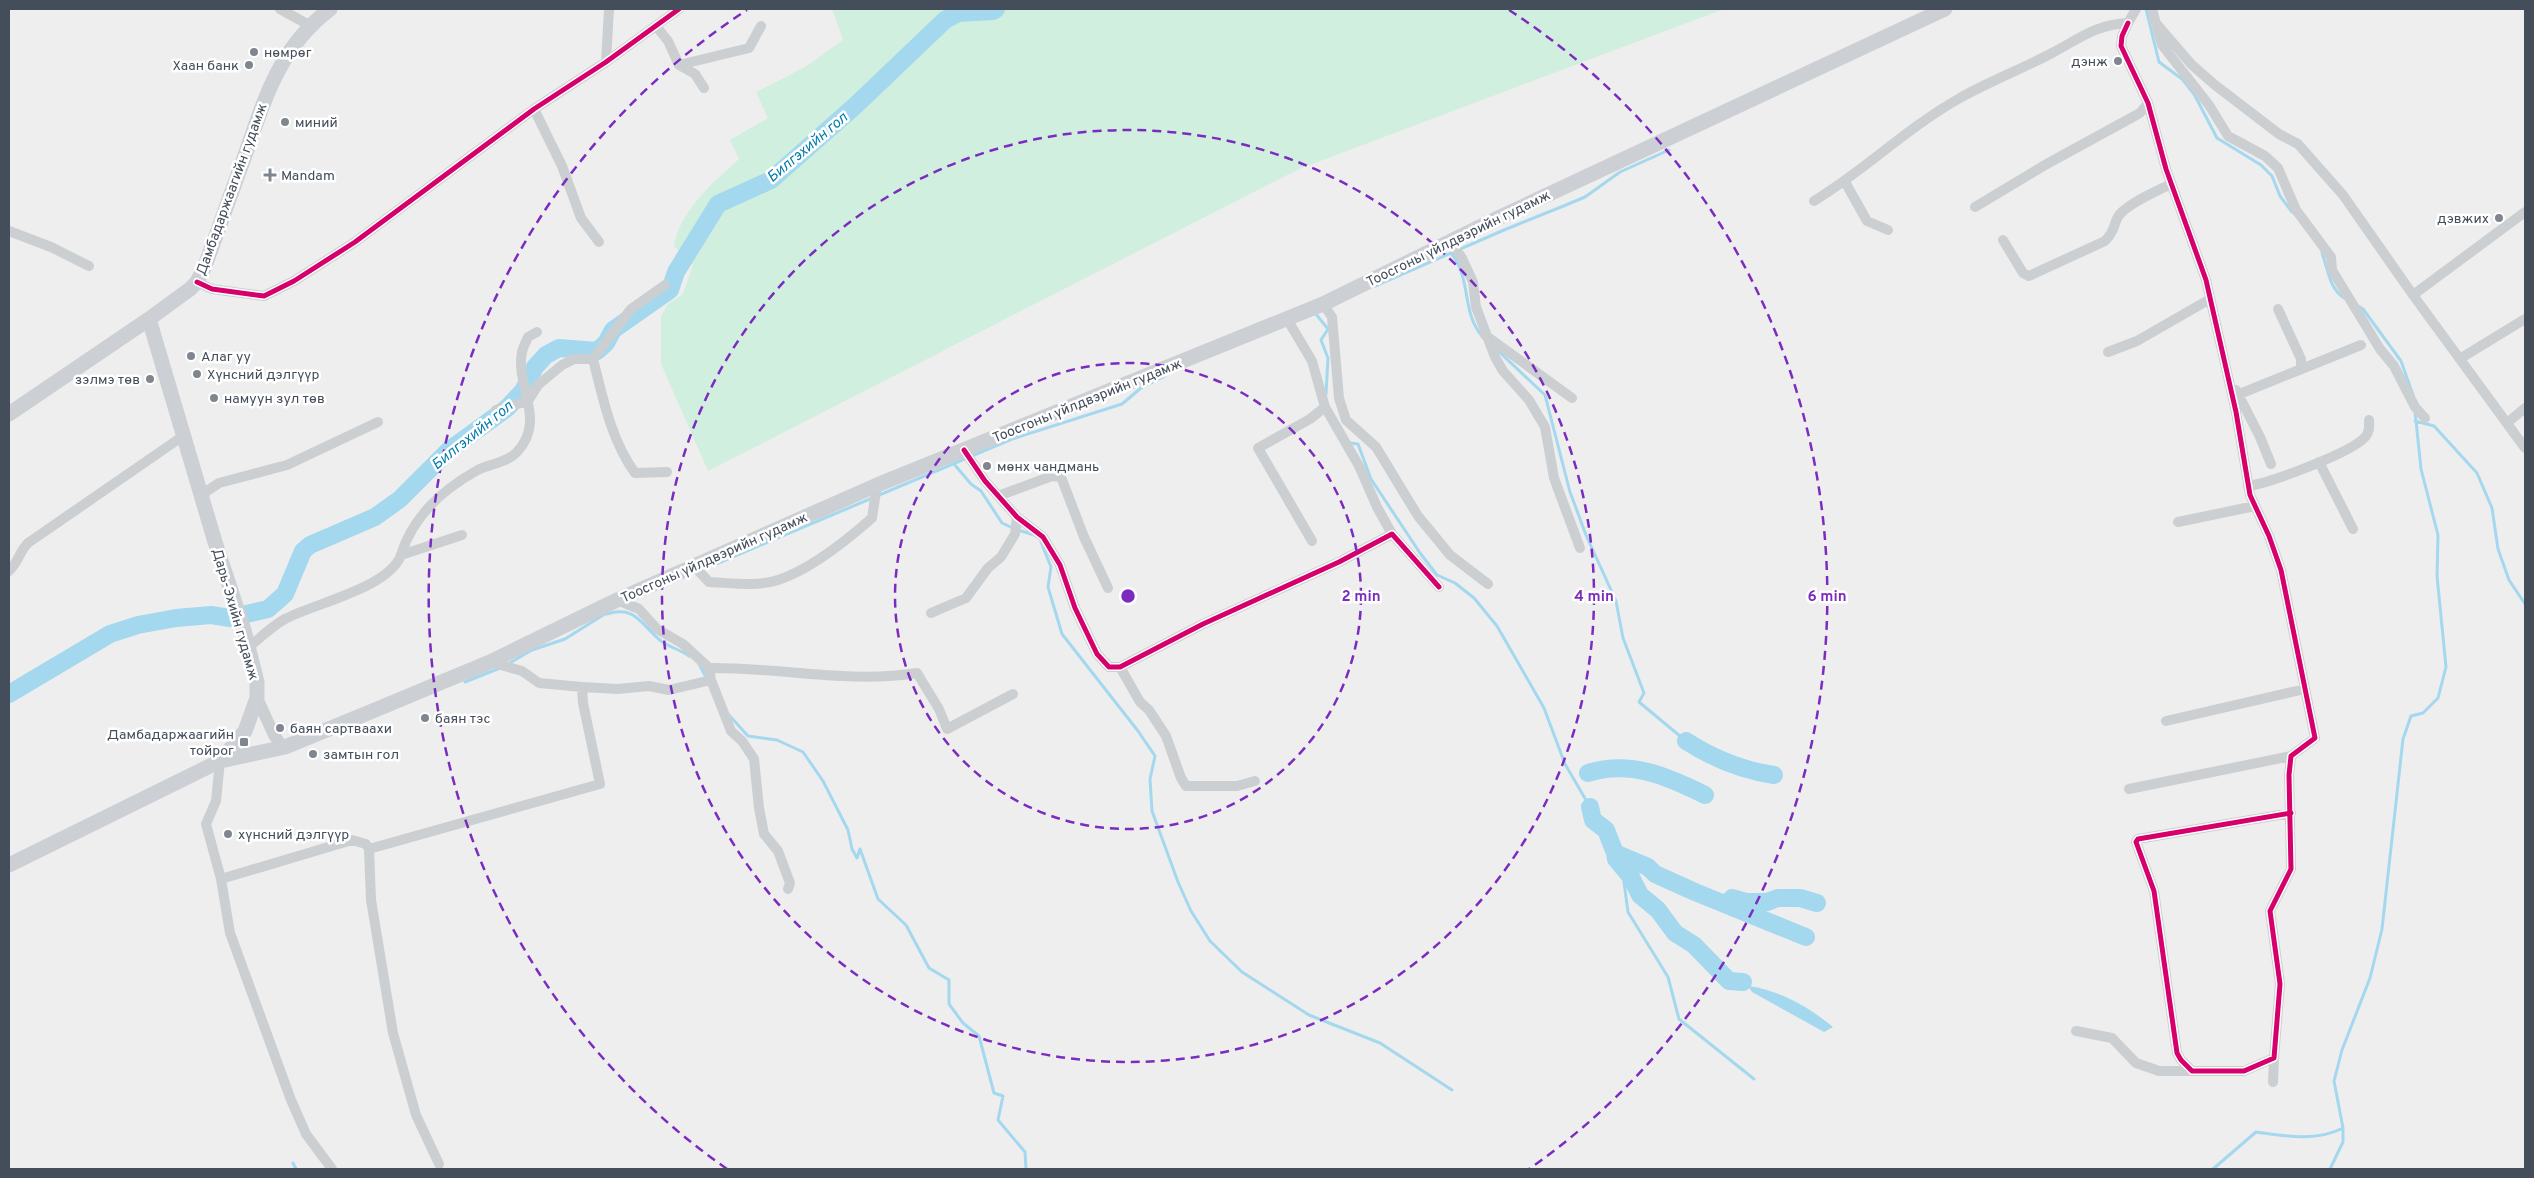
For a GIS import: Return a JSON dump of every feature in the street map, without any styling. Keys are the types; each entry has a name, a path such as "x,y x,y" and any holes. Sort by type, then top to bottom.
{"main road":[{"name":"Дамбадаржаагийн гудамж","path":"9,414 149,319 197,282 205,266 268,91 283,59 309,25 330,9"},
{"name":"Тоосгоны үйлдвэрийн гудамж","path":"220,761 282,748 490,662 617,600 877,485 1324,304 1450,242 1943,10"},
{"name":"Дарь-Эхийн гудамж","path":"9,865 220,761 245,731 257,698 257,682 244,630 149,319"}],"street":[{"path":"280,9 309,25"},
{"path":"606,62 609,9"},
{"path":"197,282 212,289 264,296 294,281 356,242 534,109 606,62 679,9"},
{"path":"2129,789 2292,756 2315,738 2310,722 2281,570 2248,486 2236,412 2223,362 2206,280 2171,184 2153,129 2148,103 2121,46 2128,23 2136,9"},
{"path":"2152,9 2162,45 2209,105 2228,136 2265,156 2278,168 2296,210 2331,257 2332,270 2380,350 2394,366 2414,407 2425,418"},
{"path":"2154,20 2192,64 2214,85 2279,134 2298,144 2343,195 2413,295 2461,358 2525,448"},
{"path":"1814,201 1845,182 1917,127 1959,98 2051,54 2095,28 2128,23"},
{"path":"656,26 668,41 679,65 696,74 704,88"},
{"path":"679,65 749,48 761,26"},
{"path":"1974,207 2044,165 2140,113 2148,103"},
{"path":"534,109 562,166 581,218 599,242"},
{"path":"1845,182 1867,221 1888,230"},
{"path":"2003,240 2023,273 2029,276 2105,241 2113,233 2119,214 2144,197 2171,184"},
{"path":"2413,295 2525,212"},
{"path":"9,232 51,247 89,266"},
{"path":"1450,242 1462,258 1473,282 1476,307 1485,335 1503,371 1529,400 1545,428 1554,478 1580,548"},
{"path":"593,359 631,309 665,285"},
{"path":"2108,352 2137,341 2210,299"},
{"path":"1324,304 1332,317 1339,398 1346,420 1376,446 1418,516 1450,555 1488,584"},
{"path":"2278,309 2301,359 2301,368"},
{"path":"1286,318 1312,361 1324,407 1359,466 1377,507 1392,534 1439,587"},
{"path":"2461,358 2525,319"},
{"path":"248,648 283,620 345,595 380,577 398,564 411,530 427,508 476,470 499,462 517,452 528,432 531,412 524,379 522,352 528,338 537,332"},
{"path":"1485,335 1503,345 1516,358 1572,398"},
{"path":"2237,395 2360,345"},
{"path":"496,410 527,397 538,385 574,359 593,359"},
{"path":"593,359 609,419 624,458 635,473 668,472"},
{"path":"2223,362 2271,464"},
{"path":"1312,540 1258,448 1310,419 1324,407"},
{"path":"2507,423 2525,408"},
{"path":"2248,486 2320,462 2360,442 2368,432 2369,420"},
{"path":"202,495 219,483 287,465 378,422"},
{"path":"9,571 18,561 21,550 28,543 184,436"},
{"path":"964,450 998,496 1017,517 1042,537 1060,565 1075,608 1103,662 1109,667 1120,667 1203,624 1339,562 1392,534"},
{"path":"2320,462 2354,529"},
{"path":"998,496 1052,476 1061,477 1088,546 1108,588"},
{"path":"694,566 709,582 759,583 778,580 838,548 872,518 877,485"},
{"path":"2178,522 2255,506"},
{"path":"931,613 966,598 988,568 1001,557 1015,534 1017,517"},
{"path":"401,555 462,535"},
{"path":"617,600 639,609 657,629 683,644 709,668 711,680 731,732 742,741 754,759 758,808 764,834 778,851 790,883 788,889"},
{"path":"490,662 522,671 539,683 618,689 648,686 669,690 711,680"},
{"path":"1120,667 1140,702 1149,710 1166,736 1181,778 1186,786 1237,786 1255,780"},
{"path":"709,668 747,668 843,676 898,676 917,673 939,708 947,729 1013,694"},
{"path":"369,849 600,784 582,686"},
{"path":"2166,721 2305,689"},
{"path":"257,698 282,748"},
{"path":"2273,1082 2280,984 2270,911 2291,869 2289,775 2292,756"},
{"path":"220,761 216,801 206,824 221,879 230,933 285,1085 306,1134 332,1169"},
{"path":"2192,1071 2180,1060 2177,1053 2154,891 2136,842 2138,839 2191,829 2291,813"},
{"path":"221,879 352,840 366,844 369,849 371,900 393,1033 416,1115 439,1164"},
{"path":"2076,1032 2112,1038 2136,1062 2159,1071 2244,1071 2274,1058"}],"green space":[{"path":"832,9 1724,9 1299,169 708,471 661,364 661,316 668,304 683,294 693,265 674,246 677,233 690,209 699,198 739,159 730,140 768,118 756,92 805,67 843,40"}],"water":[{"path":"1748,986 1782,995 1814,1013 1833,1027 1824,1032 1752,992"}],"waterway":[{"name":"Билгэхийн гол","path":"9,694 110,634 138,625 176,618 211,615 230,618 268,609 285,594 303,551 310,545 375,517 400,499 448,451 507,408 523,391 535,367 546,355 559,348 597,351 606,343 613,330 670,290 676,272 718,204 771,180 856,105 945,20 958,13 993,11 996,9"},
{"path":"2146,9 2159,62 2182,79 2194,94 2217,138 2261,165 2272,176 2280,196 2292,212"},
{"path":"1375,286 1585,197 1620,172 1669,150"},
{"path":"1451,253 1462,273 1472,318 1476,328 1483,337"},
{"path":"2322,253 2332,284 2344,298"},
{"path":"2358,306 2363,309 2401,361 2413,395"},
{"path":"1315,313 1328,329 1321,340 1328,358 1326,394"},
{"path":"1495,348 1545,395 1570,492 1586,535 1616,601 1623,638 1644,693 1639,702 1686,741"},
{"path":"716,564 1012,439 1122,404 1141,388 1165,376"},
{"path":"2330,1169 2343,1142 2343,1128 2334,1081 2342,1050 2370,978 2382,929 2403,739 2411,716 2423,713 2438,698 2446,667 2437,576 2438,535 2421,469 2415,411"},
{"path":"2415,421 2434,426 2477,473 2492,508 2498,549 2509,580 2525,604"},
{"path":"1350,443 1358,444 1371,479 1420,553 1437,575 1455,583 1474,598 1497,626 1544,708 1565,764 1590,807"},
{"path":"954,464 971,484 981,491 1002,523 1013,528"},
{"path":"1018,530 1034,535"},
{"path":"1041,542 1051,567 1048,587 1062,634 1138,731 1155,756 1150,779 1152,811 1178,882 1191,911 1210,941 1242,972 1309,1015 1380,1043 1452,1090"},
{"path":"508,664 532,650 565,639 608,612"},
{"path":"607,614 617,612 632,614 661,641 689,656"},
{"path":"699,664 707,679"},
{"path":"465,682 500,668"},
{"path":"728,714 748,736 777,740 803,752 823,781 848,830 852,849 857,858 860,849 878,899 906,925 929,968 949,980 949,1004 963,1023 979,1036 994,1093 1003,1096 998,1120 1025,1152 1026,1169"},
{"path":"1686,741 1728,763 1774,775"},
{"path":"1588,773 1604,769 1633,769 1662,776 1705,795"},
{"path":"1590,807 1593,820 1606,830 1615,853 1648,867 1655,874 1695,892 1806,937"},
{"path":"1615,853 1616,859 1631,877 1640,895 1658,910 1675,933 1694,945 1729,981 1743,982"},
{"path":"1622,867 1628,912 1668,977 1679,1019 1754,1079"},
{"path":"1732,898 1746,902 1767,902 1778,898 1800,898 1817,903"},
{"path":"2213,1169 2256,1132 2300,1137 2322,1135 2343,1128"},
{"path":"293,1163 296,1169"}],"cycle path":[{"path":"197,282 212,289 264,296 294,281 355,242 534,109 606,62 679,9"},
{"path":"2128,23 2122,36 2121,46 2148,103 2166,169 2206,280 2236,412 2250,495 2269,536 2281,570 2315,738 2291,756 2289,775 2291,869 2270,911 2280,984 2274,1058 2244,1071 2192,1071 2177,1053 2154,891 2136,842 2138,839 2291,813"},
{"path":"964,450 985,481 1017,517 1043,537 1060,565 1075,608 1097,654 1109,667 1120,667 1203,624 1339,562 1392,534 1439,587"}],"place":[{"name":"нөмрөг","path":"254,52"},
{"name":"дэнж","path":"2118,61"},
{"name":"Хаан банк","path":"249,65"},
{"name":"миний","path":"285,122"},
{"name":"Mandam","path":"270,175"},
{"name":"дэвжих","path":"2499,218"},
{"name":"Алаг уу","path":"191,356"},
{"name":"Хүнсний дэлгүүр","path":"197,374"},
{"name":"зэлмэ төв","path":"150,379"},
{"name":"намуун зул төв","path":"214,398"},
{"name":"мөнх чандмань","path":"987,466"},
{"name":"баян тэс","path":"425,718"},
{"name":"баян сартваахи","path":"280,728"},
{"name":"Дамбадаржаагийн тойрог","path":"244,742"},
{"name":"замтын гол","path":"313,754"},
{"name":"хүнсний дэлгүүр","path":"228,834"}]}
